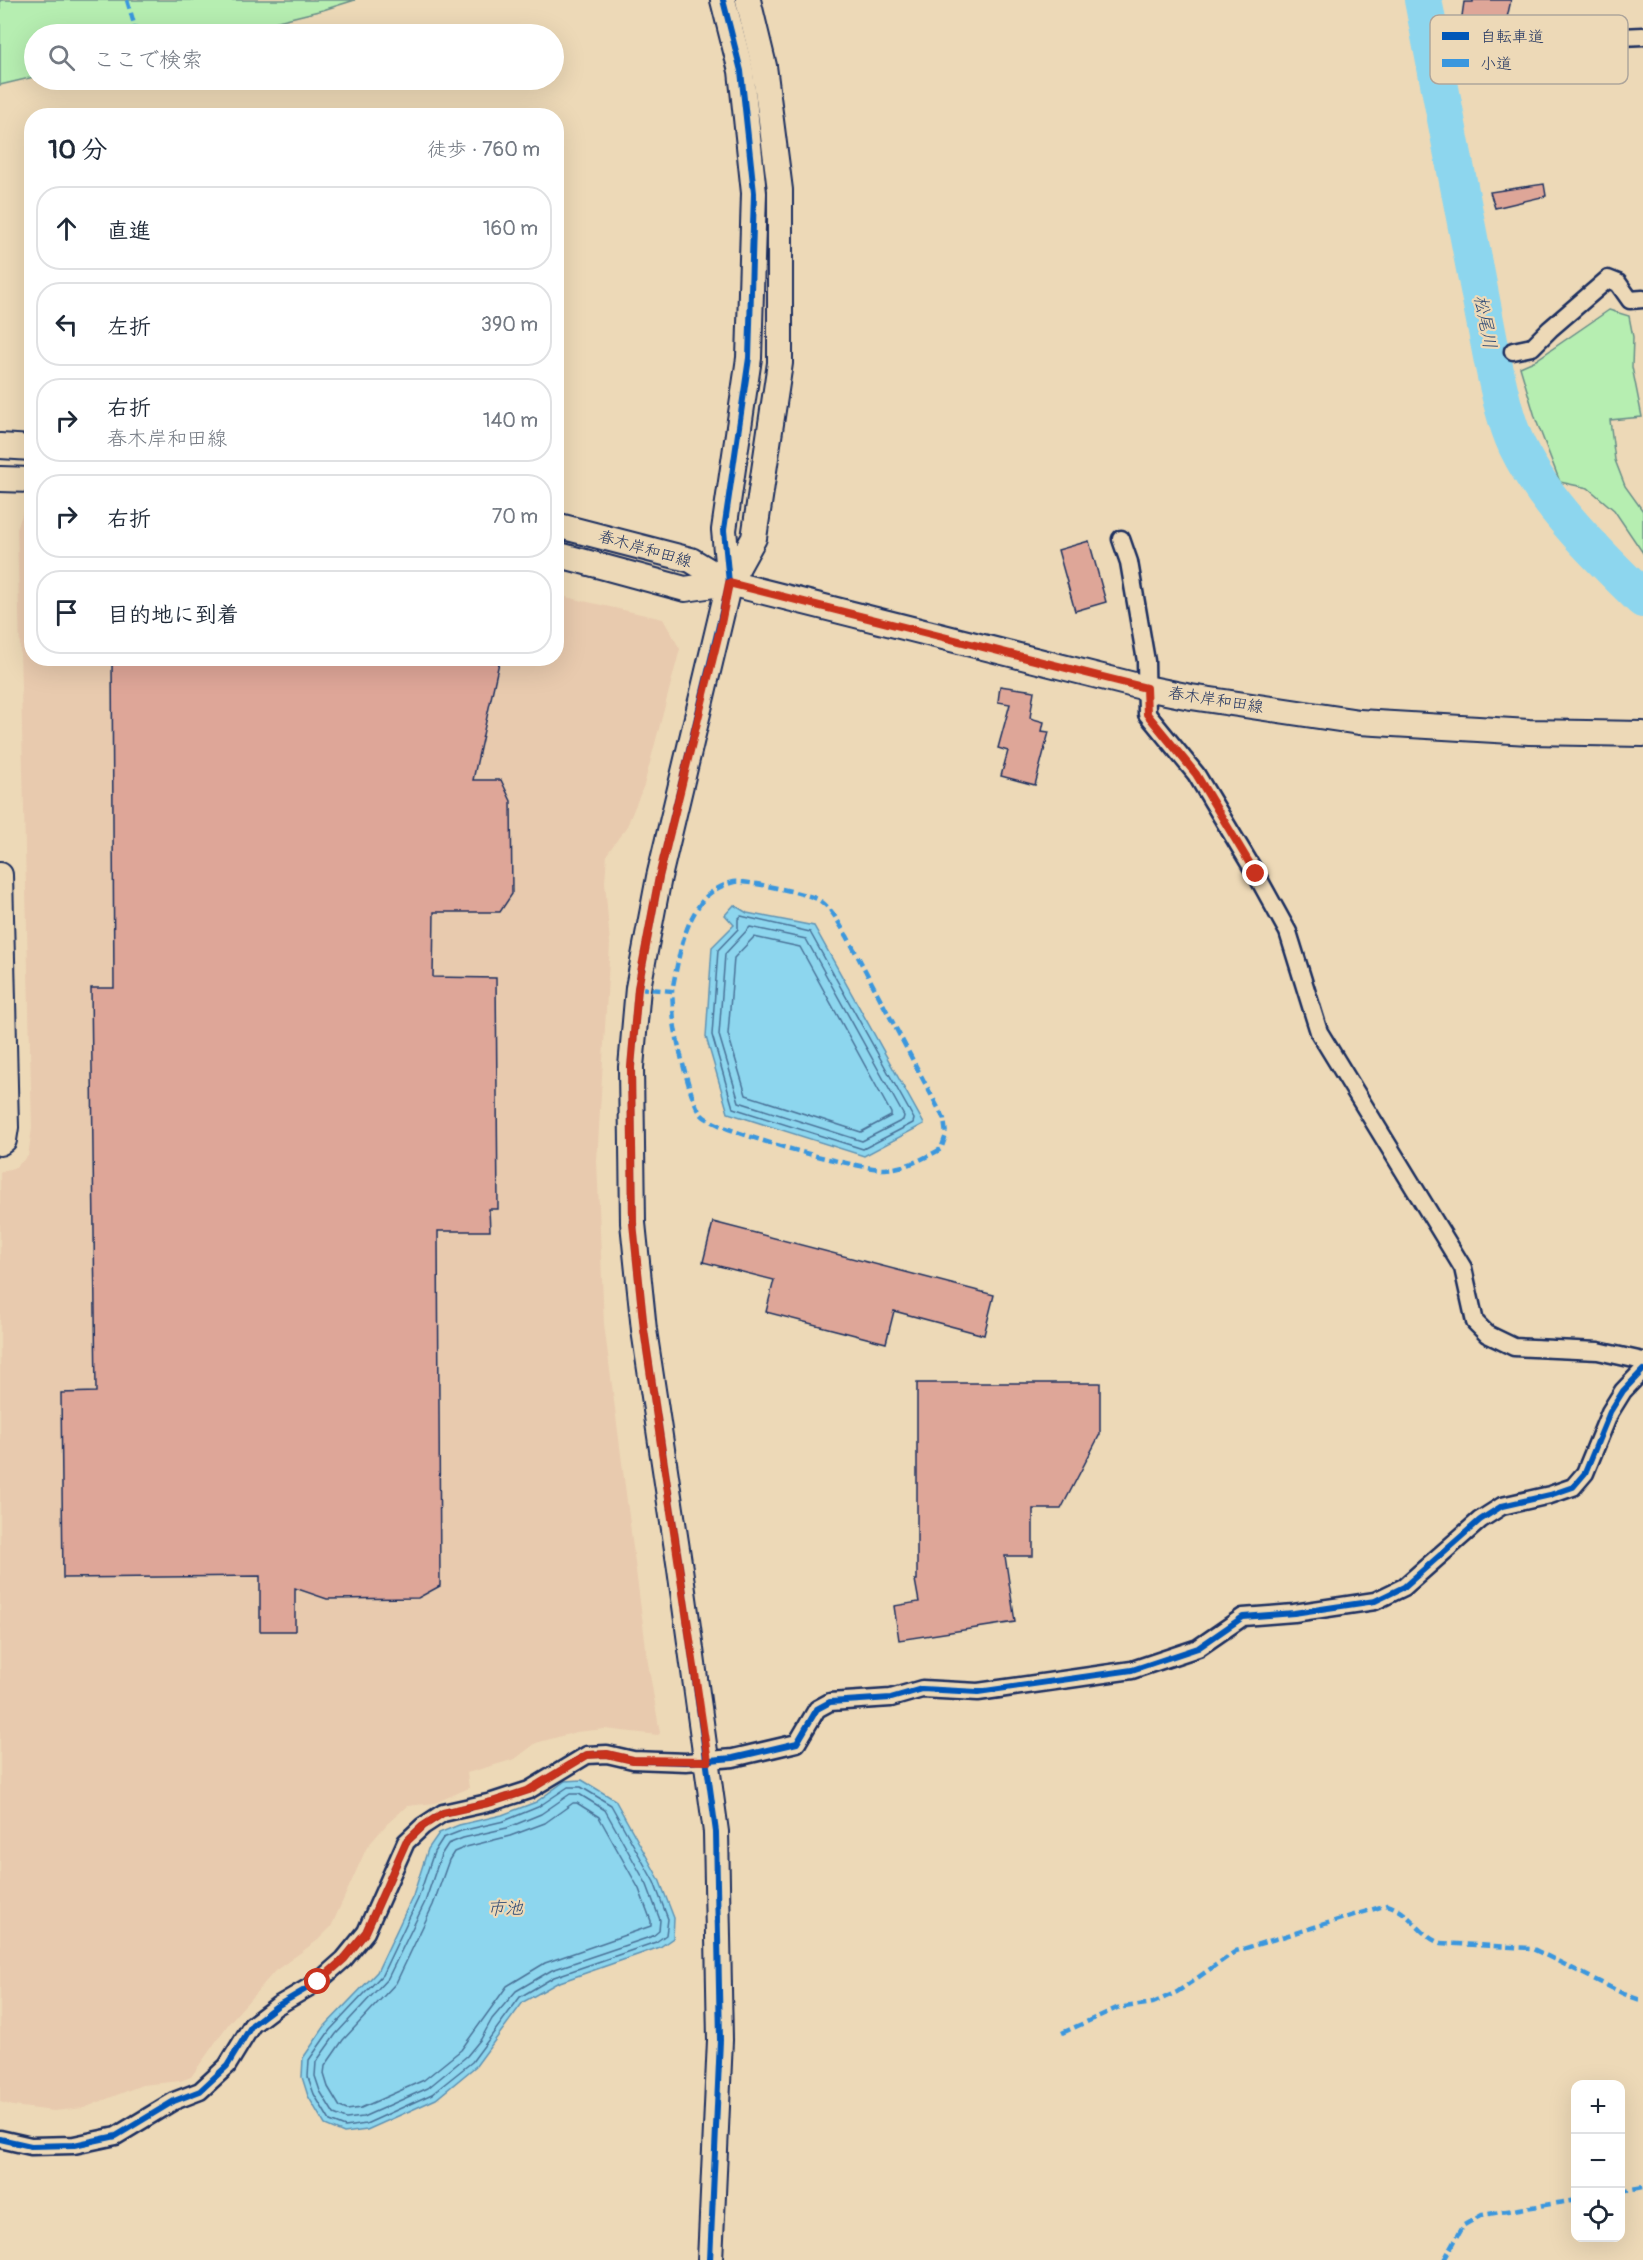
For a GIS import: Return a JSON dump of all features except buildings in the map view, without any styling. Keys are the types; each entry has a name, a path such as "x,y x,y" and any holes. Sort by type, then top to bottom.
{"street":[{"path":"710,2260 720,2040 716,1832 708,1761 643,1318 633,1223 631,1067 638,988 659,877 720,629 729,583 724,530 749,358 754,193 741,71 723,0"},
{"path":"729,583 754,538 780,363 780,190 764,66 748,0"},
{"path":"1628,37 1643,36"},
{"path":"1513,351 1532,347 1608,279 1618,284 1630,300 1643,299"},
{"path":"0,446 24,448"},
{"path":"0,479 24,480"},
{"name":"春木岸和田線","path":"564,527 692,560 729,583 1146,688 1191,697 1359,722 1529,732 1643,734"},
{"path":"1121,539 1129,562 1146,661 1147,714 1196,774 1288,932 1319,1032 1463,1268 1475,1322 1487,1335 1514,1347 1598,1351 1643,1361"},
{"name":"春木岸和田線","path":"564,556 685,589 729,583"},
{"path":"0,875 6,1127 4,1140 0,1143"},
{"path":"0,2139 31,2146 74,2145 116,2136 174,2101 200,2091 227,2066 252,2025 277,2006 318,1982 344,1959 366,1932 406,1842 423,1826 443,1813 492,1802 529,1790 587,1755 607,1754 633,1760 708,1761 733,1758 797,1743 817,1709 830,1702 891,1698 922,1689 978,1692 1132,1670 1198,1648 1243,1617 1294,1613 1375,1601 1404,1587 1480,1520 1502,1506 1550,1495 1573,1486 1585,1473 1610,1412 1623,1391 1643,1370"}],"shaded area":[{"path":"24,512 24,666 564,666 564,597 663,619 680,649 644,785 627,826 607,854 605,882 610,944 597,1161 604,1324 648,1663 660,1733 658,1735 605,1729 576,1732 536,1743 515,1759 467,1773 469,1788 435,1803 407,1806 367,1847 331,1927 318,1940 275,1971 229,2023 191,2077 180,2081 142,2085 84,2108 54,2111 13,2106 0,2102 0,1172 16,1167 28,1156 32,1128 17,529"}],"green space":[{"path":"0,0 355,0 265,24 24,24 24,79 0,85"},
{"path":"1609,310 1629,316 1633,337 1632,367 1642,417 1610,420 1615,460 1625,486 1643,511 1643,553 1614,510 1588,488 1560,482 1536,420 1520,367 1536,360"}],"water":[{"path":"734,905 747,913 814,926 924,1124 864,1156 728,1113 706,1037 712,947 734,925 725,915"},
{"name":"市池","path":"582,1780 615,1800 659,1879 674,1918 673,1938 660,1947 557,1983 523,2002 476,2066 436,2099 367,2130 344,2133 325,2125 308,2096 302,2077 303,2058 325,2026 377,1972 413,1896 428,1849 439,1833 459,1825 502,1815 536,1802 565,1781"}],"waterway":[{"name":"松尾川","path":"1423,0 1430,36"},
{"name":"松尾川","path":"1439,84 1493,362 1513,436 1529,467 1557,508 1591,547 1643,599"}],"marked path":[{"path":"127,0 134,24"},
{"path":"638,988 672,991 689,924 703,900 719,887 734,882 751,883 791,891 819,900 824,903 847,936 944,1119 946,1135 941,1149 900,1167 871,1168 790,1149 733,1131 713,1122 702,1115 689,1087 675,1028 672,991"},
{"path":"1062,2033 1117,2008 1153,2003 1177,1992 1236,1951 1387,1905 1403,1913 1432,1939 1440,1943 1531,1948 1643,2001"},
{"path":"1625,2190 1643,2187"},
{"path":"1444,2260 1464,2225 1482,2215 1571,2201"}],"cycle path":[{"path":"710,2260 720,2040 716,1832 644,1330 633,1223 631,1067 638,988 659,877 729,583 724,530 749,358 754,193 741,71 723,0"},
{"path":"0,2139 31,2146 74,2145 116,2136 174,2101 200,2091 227,2066 252,2025 277,2006 318,1982 344,1959 366,1932 406,1842 423,1826 443,1813 492,1802 529,1790 587,1755 607,1754 633,1760 686,1762 733,1758 797,1743 817,1709 830,1702 891,1698 922,1689 978,1692 1132,1670 1198,1648 1243,1617 1294,1613 1375,1601 1404,1587 1480,1520 1502,1506 1573,1487 1585,1473 1610,1412 1623,1391 1643,1370"}],"route":[{"path":"318,1982 344,1959 366,1932 406,1842 423,1826 443,1813 492,1802 529,1790 587,1755 607,1754 633,1760 708,1761 644,1330 633,1223 631,1067 638,988 659,877 720,629 729,583 1146,688 1147,714 1196,774 1256,874"}]}
